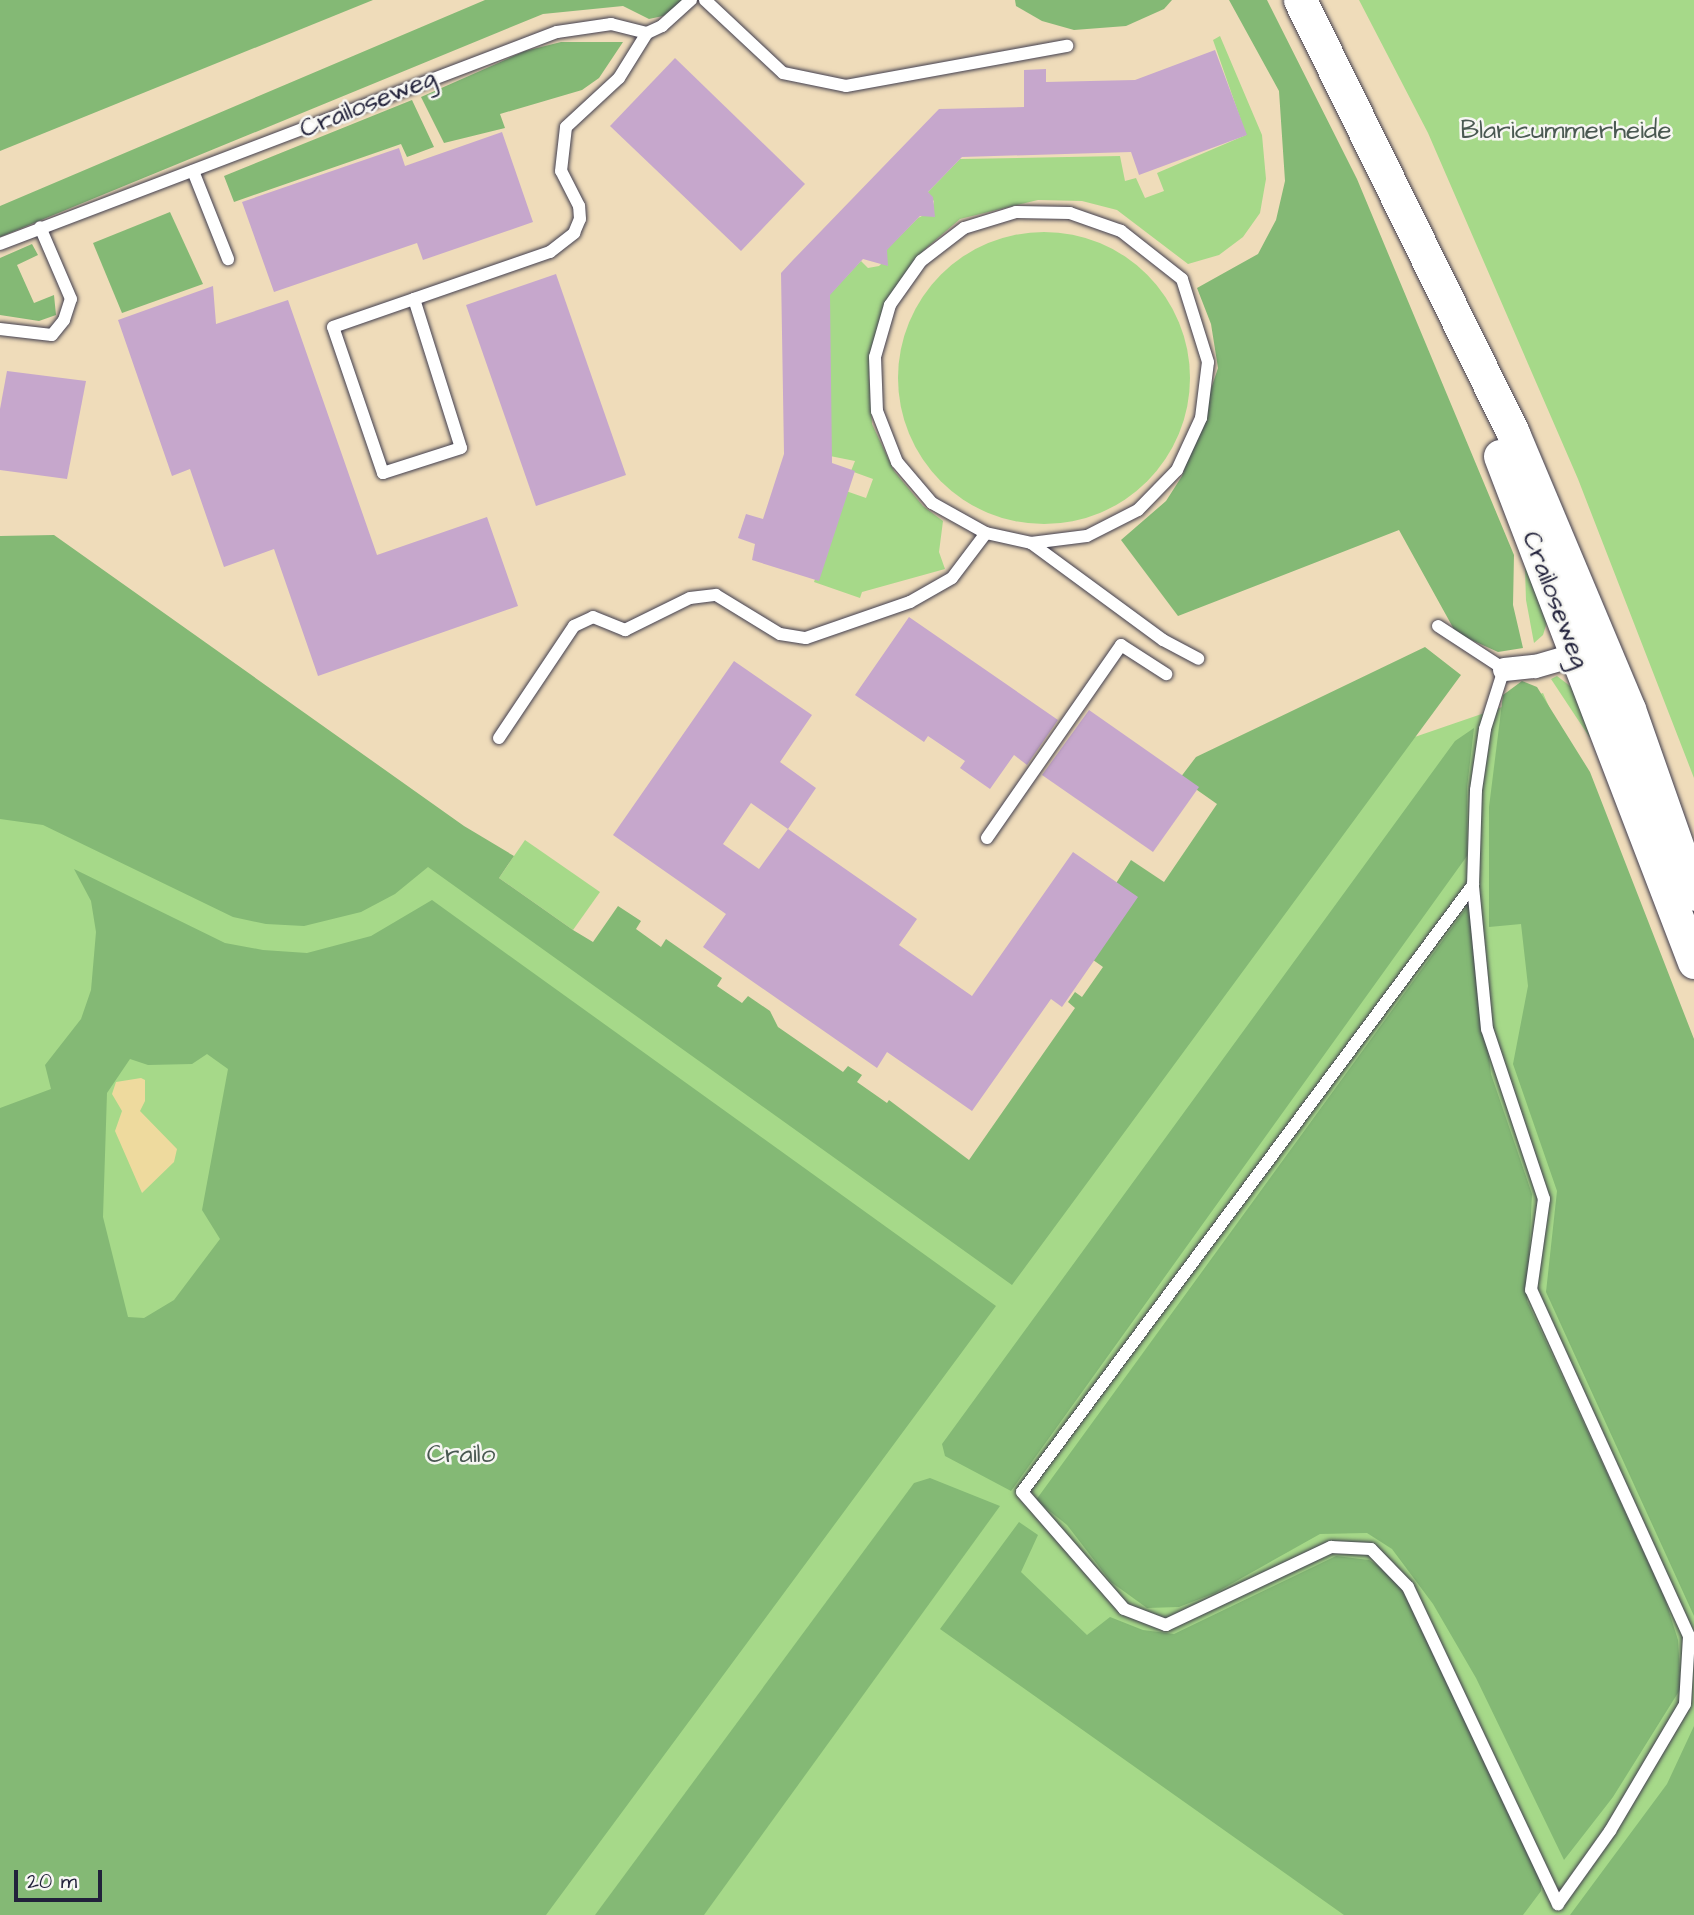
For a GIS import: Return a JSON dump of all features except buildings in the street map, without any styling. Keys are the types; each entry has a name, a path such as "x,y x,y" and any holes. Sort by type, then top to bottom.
{"main road":[{"name":"Crailoseweg","path":"1300,0 1513,433 1590,650 1694,961"},
{"name":"Crailoseweg","path":"1590,650 1694,894"}],"street":[{"path":"1504,669 1590,650"}],"lane":[{"path":"414,299 461,448 383,474 333,327 414,299 550,252 574,233 580,219 579,206 561,171 566,127 619,78 647,33 663,26 691,0"},
{"path":"705,0 783,73 846,86 1068,46"},
{"name":"Crailoseweg","path":"0,244 557,32 611,24 647,33"},
{"path":"193,171 228,259"},
{"path":"1016,212 1070,213 1121,231 1182,279 1208,362 1201,418 1177,470 1138,510 1087,536 1031,543 986,534 932,503 897,462 877,411 875,357 890,305 920,261 977,224 1016,212"},
{"path":"0,329 52,335 64,320 72,299 40,227"},
{"path":"499,738 573,626 593,617 625,630 690,598 716,595 780,634 806,638 909,602 952,578 986,534"},
{"path":"1031,543 1163,640 1198,659"},
{"path":"1438,626 1504,669 1485,729 1476,790 1473,885 1487,1029 1544,1199 1531,1290 1689,1636 1685,1704 1610,1831 1558,1904 1408,1587 1371,1549 1331,1547 1166,1625 1124,1609 1021,1492 1473,885"},
{"path":"987,838 1121,645 1166,674"}],"green space":[{"path":"0,0 373,0 0,151"},
{"path":"485,0 684,0 663,16 649,19 623,6 543,14 0,237 0,206"},
{"path":"1015,0 1172,0 1164,9 1126,26 1074,30 1042,21 1016,6"},
{"path":"1229,0 1267,0 1357,179 1514,555 1513,605 1523,648 1498,652 1456,633 1399,530 1178,616 1121,540 1166,501 1182,476 1218,368 1211,324 1197,288 1258,254 1276,220 1285,181 1279,91"},
{"name":"Blaricummerheide","path":"1359,0 1694,0 1694,778 1578,479 1428,133"},
{"path":"1220,36 1262,135 1266,179 1260,213 1243,237 1219,255 1188,264 1117,210 1082,201 1038,200 960,219 924,250 893,291 877,328 869,375 872,424 894,471 923,506 943,521 939,552 945,569 862,592 860,598 814,582 846,491 866,498 873,479 851,471 855,461 830,456 828,296 861,261 868,268 879,266 886,259 885,251 918,218 932,211 934,201 926,194 960,159 1120,156 1125,181 1136,178 1145,198 1164,191 1157,173 1246,135 1213,40"},
{"path":"561,42 623,42 599,78 582,90 500,114 505,128 444,143 421,97 525,51"},
{"path":"412,100 434,147 407,157 401,144 234,202 224,176"},
{"path":"170,212 203,284 122,313 93,243"},
{"path":"1044,232 1086,238 1113,249 1137,265 1157,285 1173,309 1184,336 1190,378 1184,420 1173,447 1157,471 1137,491 1113,507 1086,518 1044,524 1002,518 975,507 951,491 931,471 915,447 904,420 898,378 904,336 915,309 931,285 951,265 975,249 1002,238"},
{"path":"32,244 38,255 17,265 34,303 54,295 56,315 39,321 0,315 0,258"},
{"path":"54,535 464,826 514,856 499,878 573,930 593,942 618,906 641,921 636,929 661,947 666,939 722,978 717,986 742,1003 748,996 770,1011 778,1027 843,1072 848,1066 862,1075 857,1082 887,1103 889,1100 969,1160 1075,1008 1068,1002 1075,992 1082,997 1103,967 1075,947 1131,860 1164,882 1217,804 1180,778 1196,757 1425,647 1461,675 1012,1285 428,867 395,894 361,912 304,926 266,924 233,917 43,825 0,819 0,536"},
{"path":"1524,537 1549,616 1543,635 1534,643 1526,600"},
{"name":"Crailo","path":"0,562 1006,1275 1403,741 1543,693 1694,1040 1694,1840 1585,1915 0,1915"},
{"path":"1557,676 1583,696 1590,738 1551,679"},
{"path":"1522,681 1537,687 1590,772 1694,1039 1694,1616 1546,1292 1557,1191 1513,1064 1528,986 1521,924 1489,927 1489,807 1503,695"},
{"path":"1474,728 1467,788 1467,856 1011,1491 945,1456 942,1444 1455,741"},
{"path":"525,840 600,892 573,930 499,878"},
{"path":"74,869 225,943 263,950 307,953 371,936 432,900 996,1306 546,1915 0,1915 0,1108 51,1089 45,1065 81,1019 91,990 96,932 91,901","holes":["207,1054 228,1069 202,1210 220,1239 174,1300 144,1318 128,1317 103,1217 107,1093 130,1059 148,1065 192,1064"]},
{"path":"1470,903 1491,1074 1532,1194 1527,1301 1664,1596 1678,1640 1681,1688 1613,1797 1564,1860 1476,1678 1433,1604 1392,1549 1367,1533 1320,1534 1215,1593 1179,1607 1147,1608 1111,1582 1067,1525 1036,1500"},
{"path":"930,1478 1000,1506 704,1915 595,1915 914,1483"},
{"path":"1019,1522 1038,1535 1021,1572 1087,1635 1110,1617 1143,1630 1174,1634 1336,1556 1369,1560 1383,1569 1401,1588 1452,1676 1541,1878 1541,1891 1523,1915 1344,1915 940,1629"},
{"path":"1694,1726 1694,1915 1570,1915 1667,1784"}],"sand":[{"path":"141,1078 145,1080 145,1101 140,1111 177,1149 174,1162 142,1193 115,1131 122,1111 112,1094 116,1082"}]}
